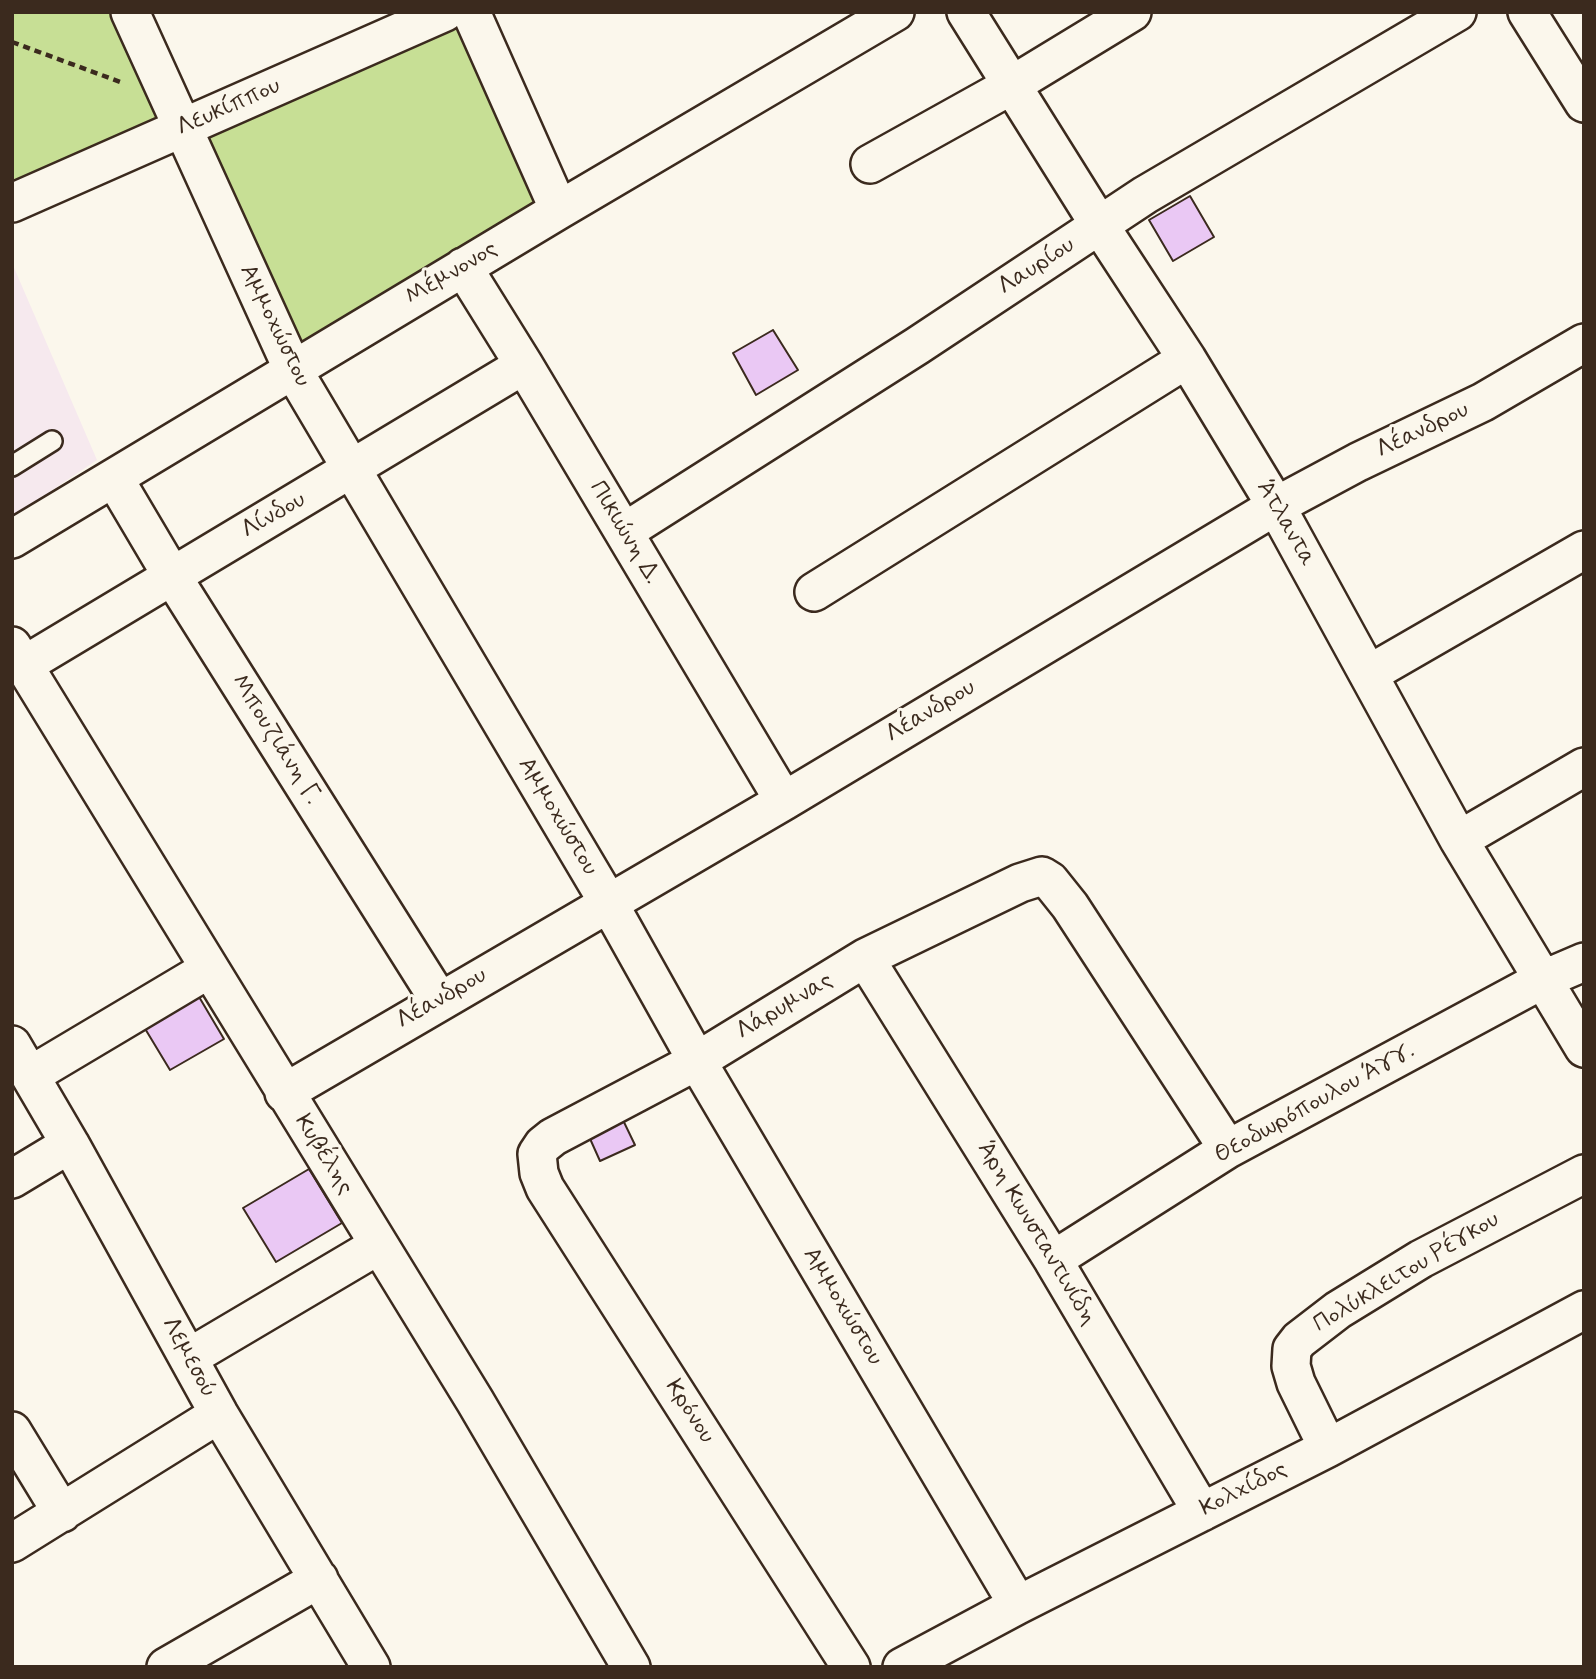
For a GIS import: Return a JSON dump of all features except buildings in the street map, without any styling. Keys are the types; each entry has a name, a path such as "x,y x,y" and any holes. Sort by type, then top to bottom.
{"street":[{"name":"Αμμοχώστου","path":"131,12 293,370 608,902 697,1061 1018,1605"},
{"name":"Λευκίππου","path":"12,203 176,115 445,12"},
{"path":"471,12 559,210"},
{"name":"Μέμνονος","path":"12,539 463,267 895,12"},
{"name":"Άτλαντα","path":"966,12 1187,359 1276,506 1459,840 1584,1048"},
{"path":"870,164 1012,85 1132,12"},
{"name":"Λαυρίου","path":"624,532 905,354 1145,195 1457,12"},
{"path":"1527,12 1584,103"},
{"name":"Πικιώνη Δ.","path":"463,267 783,800"},
{"name":"Λέανδρου","path":"284,1093 1276,506 1358,462 1483,402 1584,343"},
{"path":"814,592 1187,359"},
{"name":"Λίνδου","path":"18,656 172,576 524,365"},
{"name":"Μπουζιάνη Γ.","path":"114,478 172,576 439,1000"},
{"path":"1369,674 1584,551"},
{"name":"Κυβέλης","path":"18,656 475,1401 631,1667"},
{"path":"1459,840 1584,766"},
{"name":"Λάρυμνας","path":"537,1154 553,1137 697,1061 865,958 1020,883 1042,876 1050,881 1070,906 1228,1149"},
{"name":"Άρη Κωνσταντινίδη","path":"865,958 1054,1260 1202,1512"},
{"name":"Θεοδωρόπουλου Άγγ.","path":"1054,1260 1228,1149 1542,980 1584,962"},
{"path":"31,1075 209,969"},
{"name":"Λεμεσού","path":"12,1045 70,1144 219,1414 371,1667"},
{"path":"12,1179 70,1144"},
{"name":"Κρόνου","path":"537,1154 538,1173 545,1188 850,1667"},
{"name":"Πολύκλειτου Ρέγκου","path":"1328,1448 1296,1383 1291,1366 1292,1349 1299,1340 1338,1310 1421,1259 1584,1174"},
{"path":"188,1358 379,1245"},
{"name":"Κολχίδος","path":"902,1667 1018,1605 1328,1448 1584,1310"},
{"path":"12,1543 219,1414"},
{"path":"12,1431 62,1513"},
{"path":"166,1667 319,1579"}],"lane":[{"path":"12,466 52,441"}],"path":[{"path":"12,42 176,115"}],"shaded area":[{"path":"12,263 97,460 12,517"}],"green space":[{"path":"12,12 130,12 182,129 12,203"},
{"path":"471,12 559,210 293,370 182,129"}]}
